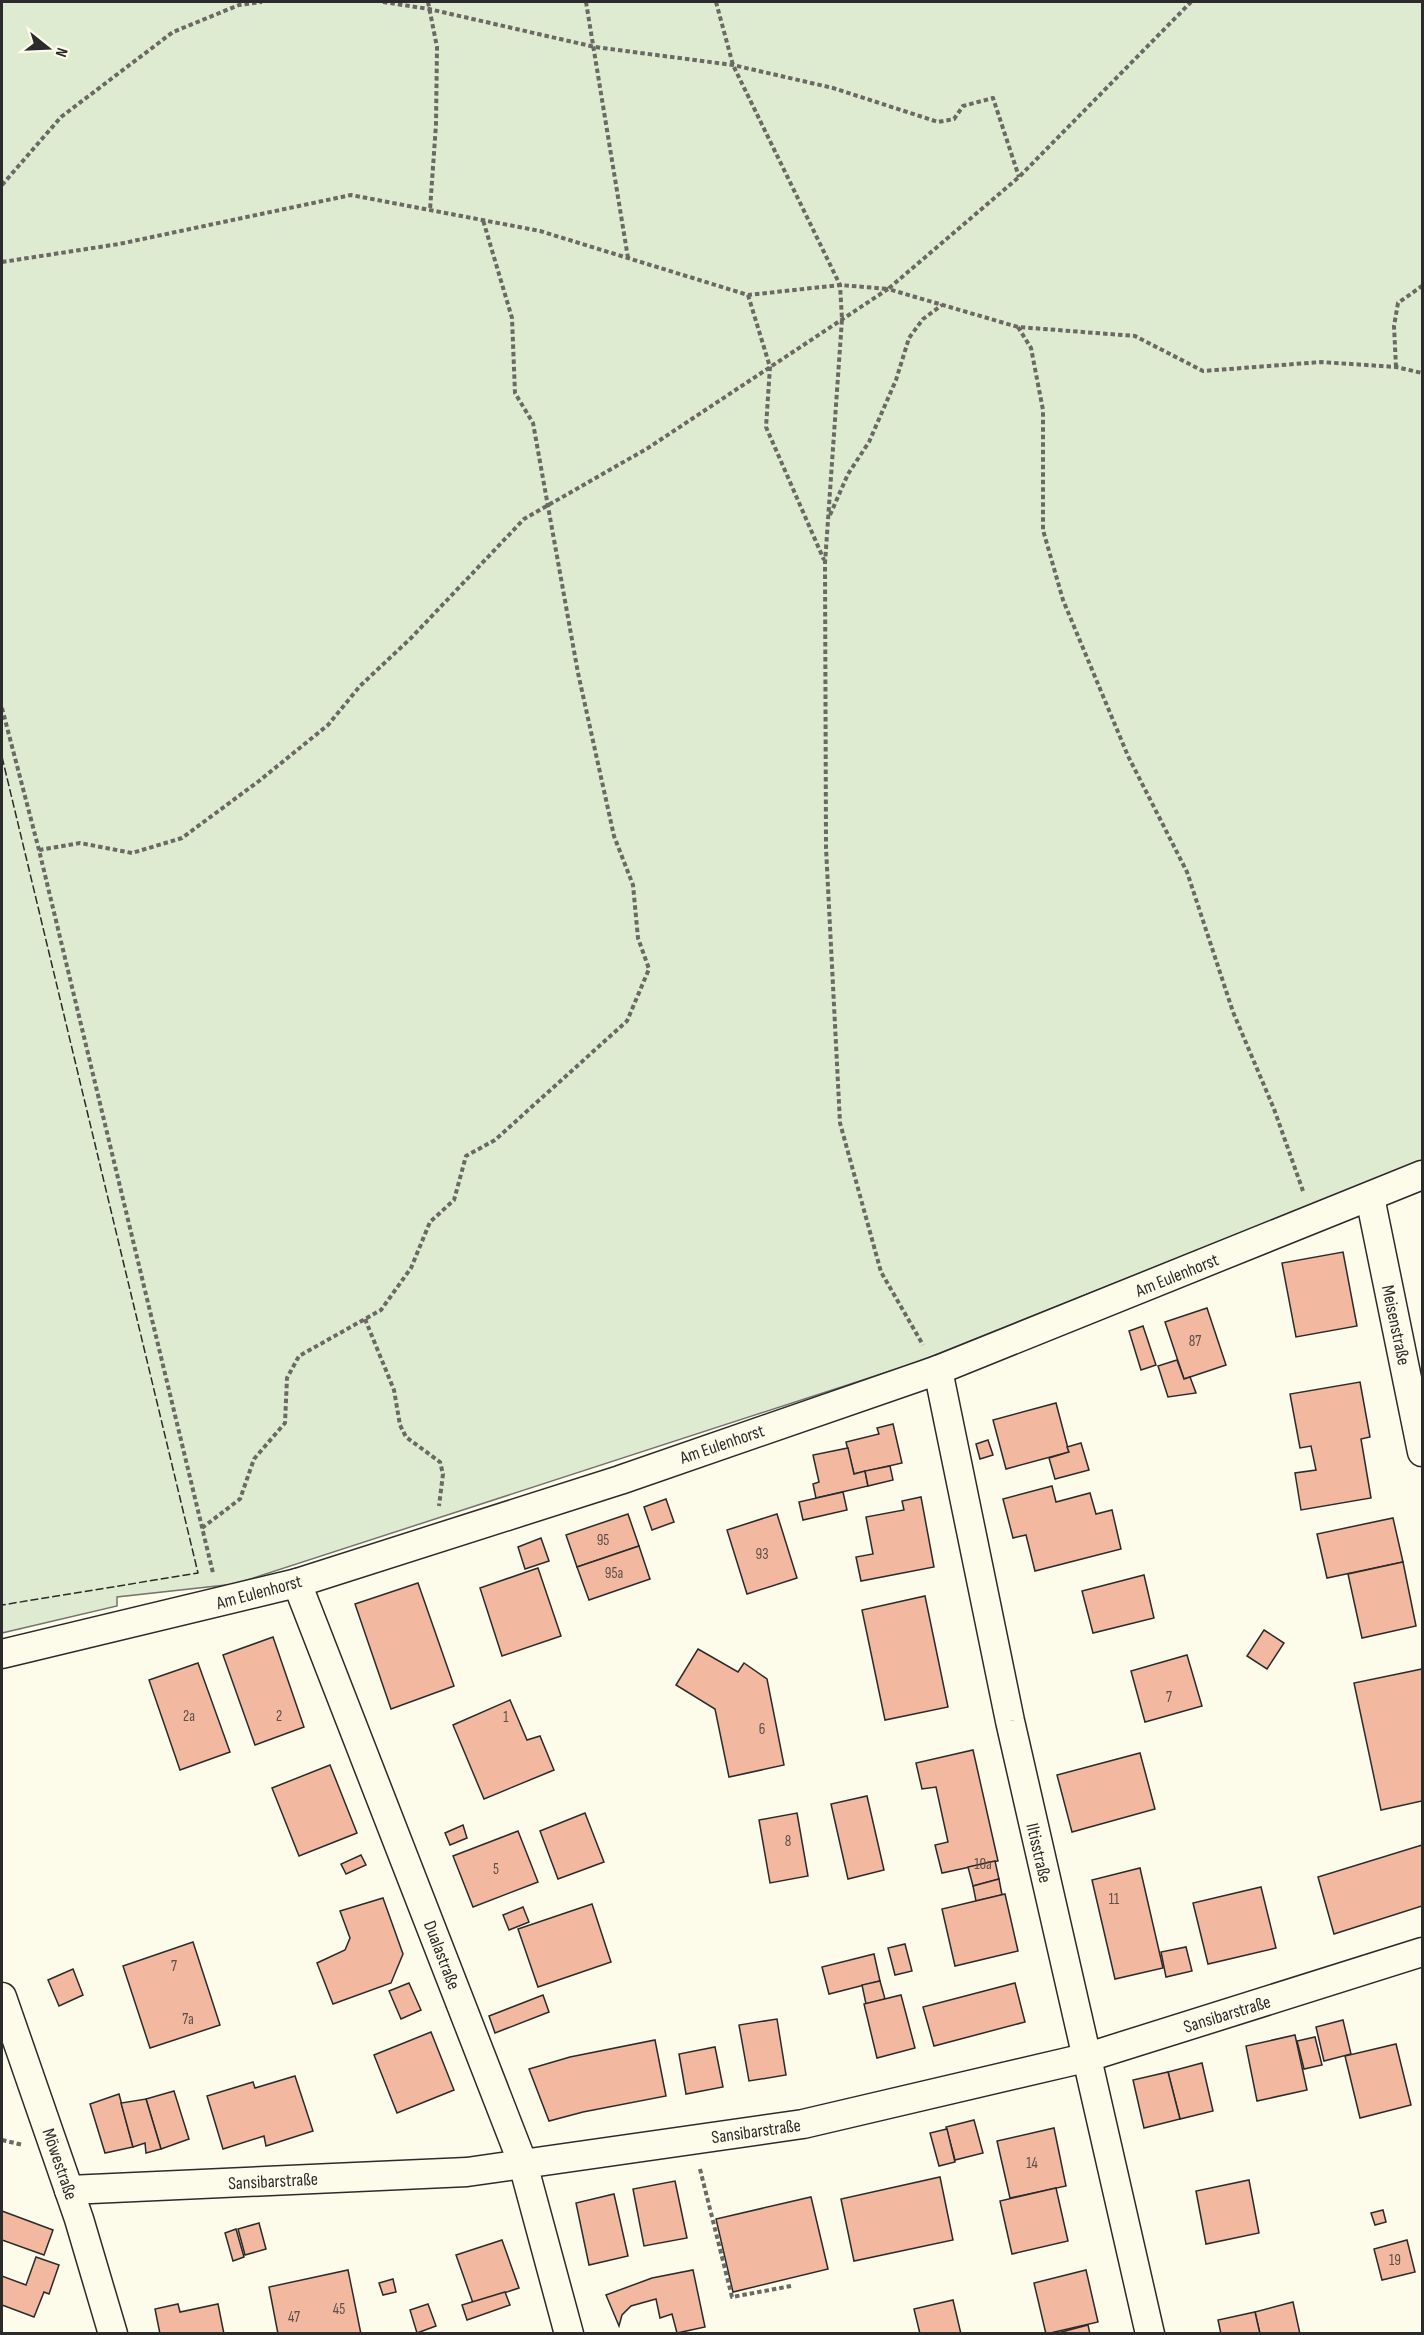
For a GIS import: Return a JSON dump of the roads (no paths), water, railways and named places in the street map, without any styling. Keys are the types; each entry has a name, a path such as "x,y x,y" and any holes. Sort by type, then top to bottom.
{"street":[{"name":"Am Eulenhorst","path":"2,1654 297,1583 620,1480 938,1370 1422,1175"},
{"name":"Meisenstraße","path":"1370,1197 1422,1452"},
{"name":"Iltisstraße","path":"938,1370 1010,1721 1085,2058 1150,2334"},
{"name":"Dualastraße","path":"297,1583 523,2164 569,2334"},
{"name":"Sansibarstraße","path":"69,2190 467,2172 803,2124 1085,2058 1422,1952"},
{"name":"Möwestraße","path":"2,1997 69,2190 113,2334"}]}
